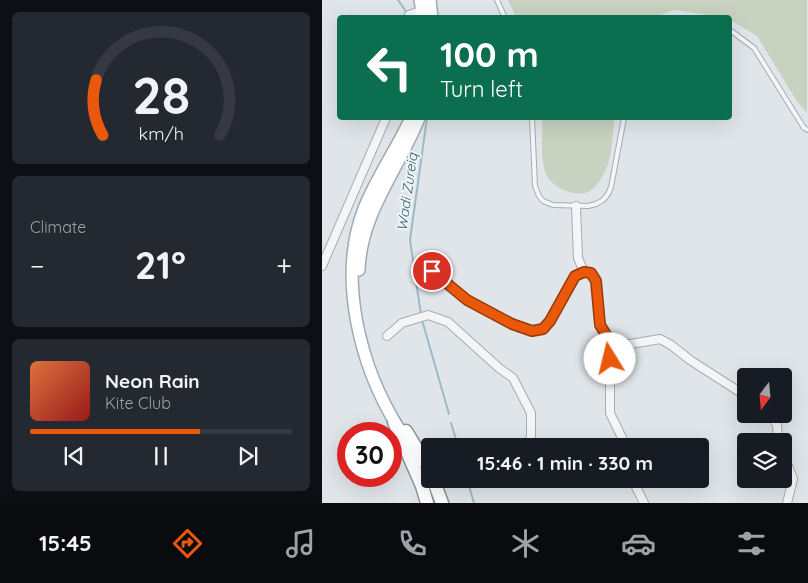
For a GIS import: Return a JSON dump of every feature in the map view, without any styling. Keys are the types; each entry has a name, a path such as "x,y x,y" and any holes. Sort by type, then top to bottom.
{"highway":[{"path":"406,431 421,456"},
{"path":"402,440 422,486 427,503"},
{"path":"436,488 442,503"}],"main road":[{"path":"425,11 430,0"},
{"path":"394,422 378,389 366,356 358,324 353,290 353,251 365,206 410,120"},
{"path":"418,120 413,134 383,186 365,230 360,260 360,291 365,324 376,365 385,388 423,462 438,503"},
{"path":"402,435 419,464 432,503"}],"street":[{"path":"410,15 425,11"},
{"path":"322,266 385,120"},
{"path":"576,206 578,258 584,272"},
{"path":"432,271 467,300 512,324 532,331 543,329 550,321 575,276 584,272 591,273 596,281 600,325 610,341 610,413 622,438"},
{"path":"387,336 402,323 428,315 448,322 498,368 513,378 532,413 531,438"},
{"path":"610,341 625,345 660,339 737,390"},
{"path":"636,488 644,503"},
{"path":"787,503 791,488"}],"lane":[{"path":"497,0 504,15"},
{"path":"732,32 754,48 804,128 808,130"},
{"path":"532,120 535,186 539,196 548,204 576,206 596,204 608,194 624,120"}],"green space":[{"path":"508,0 807,0 807,113 796,100 757,36 732,21 732,15 709,15 674,10 660,15 515,15"},
{"path":"542,120 615,120 608,164 600,180 588,192 571,192 554,184 547,176 543,162"}],"waterway":[{"name":"Wadi Zureiq","path":"398,0 407,13"},
{"name":"Wadi Zureiq","path":"421,315 410,240 427,120"},
{"name":"Wadi Zureiq","path":"422,320 449,414"},
{"name":"Wadi Zureiq","path":"451,423 456,438"},
{"name":"Wadi Zureiq","path":"470,488 474,503"}],"route":[{"path":"432,271 467,300 512,324 532,331 543,329 550,321 575,276 584,272 591,273 596,281 600,325 610,341 610,359"}]}
